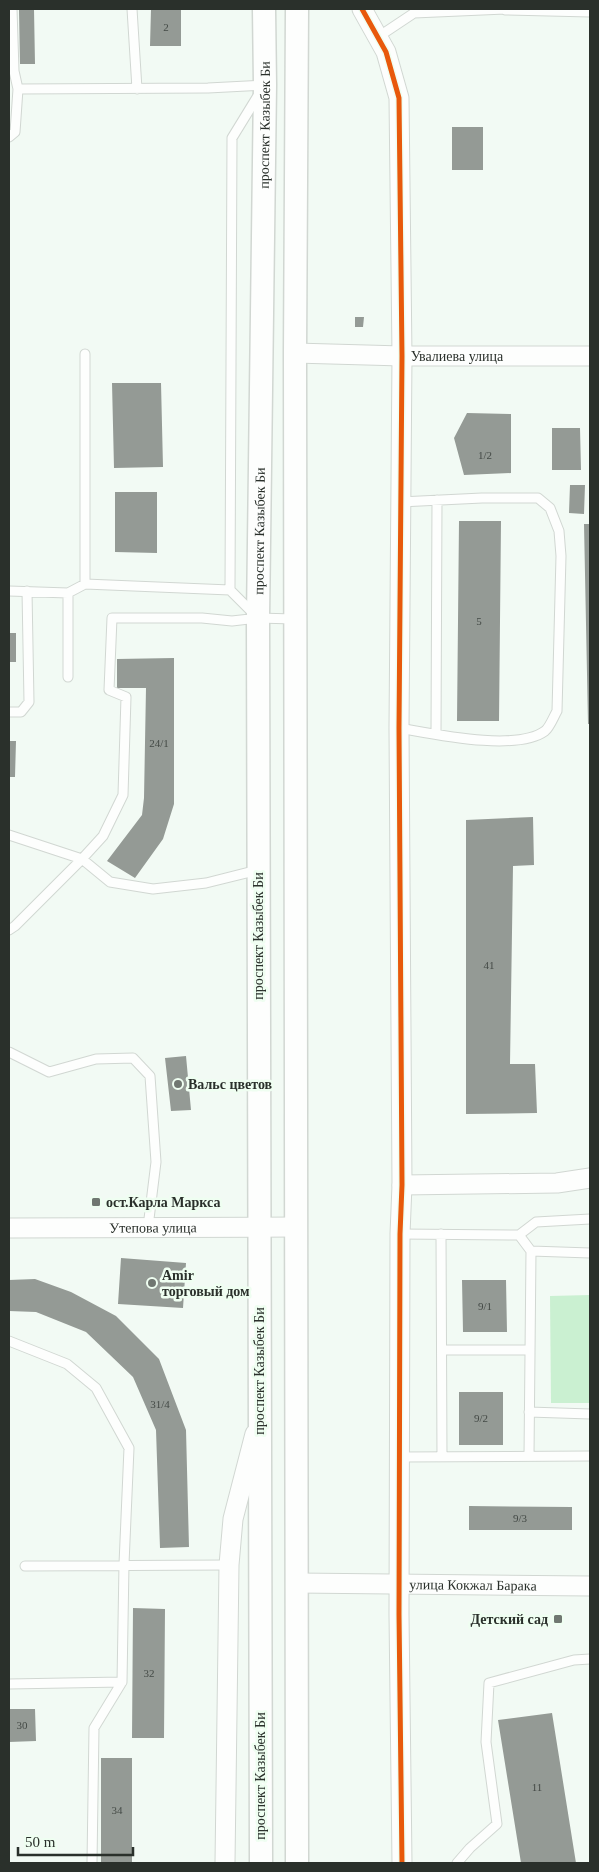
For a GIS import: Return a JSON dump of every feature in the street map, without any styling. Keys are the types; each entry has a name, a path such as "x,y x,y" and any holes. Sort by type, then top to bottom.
{"street":[{"name":"проспект Казыбек Би","path":"261,1863 258,618 265,85 264,9"},
{"path":"296,9 297,1863"},
{"path":"362,9 386,52 400,98 402,356 399,728 402,1185 400,1234 402,1863"},
{"name":"Увалиева улица","path":"295,353 402,356 590,356"},
{"path":"402,1185 557,1182 590,1178"},
{"name":"Утепова улица","path":"9,1228 297,1227"},
{"path":"225,1863 229,1565 233,1519 260,1418"},
{"name":"улица Кокжал Барака","path":"297,1583 590,1586"},
{"path":"260,1781 297,1781"}],"lane":[{"path":"9,137 15,132 18,90 14,72 12,9"},
{"path":"132,9 137,89"},
{"path":"378,37 414,11 505,9 590,12"},
{"path":"18,90 265,85"},
{"path":"230,590 232,138 265,85"},
{"path":"84,354 85,584"},
{"path":"399,728 470,739 521,741 546,731 557,711 561,556 559,531 550,508 538,498 400,502"},
{"path":"436,734 437,500"},
{"path":"9,590 68,593 85,584 230,590 258,618"},
{"path":"9,712 20,712 29,702 27,591"},
{"path":"68,593 68,677"},
{"path":"9,930 103,836 123,795 126,697 109,690 112,618 202,618 232,621 258,618 295,619"},
{"path":"9,835 82,859 110,882 153,889 206,883 258,870"},
{"path":"9,1052 50,1072 96,1059 133,1058 150,1076 156,1162 148,1227"},
{"path":"400,1234 519,1235 536,1222 590,1219"},
{"path":"441,1234 442,1457"},
{"path":"519,1235 531,1251 529,1456"},
{"path":"531,1251 590,1253"},
{"path":"9,1341 67,1364 96,1388 129,1448 124,1564 122,1682 94,1728 92,1863"},
{"path":"442,1350 529,1350"},
{"path":"529,1412 590,1414"},
{"path":"400,1457 590,1456"},
{"path":"25,1566 124,1564 229,1565"},
{"path":"457,1863 470,1848 497,1824 486,1742 489,1683 574,1660 590,1659"},
{"path":"9,1684 122,1682"}],"green space":[{"path":"590,1295 590,1403 551,1403 550,1296"}],"building":[{"path":"19,9 34,9 35,64 20,64"},
{"path":"151,9 181,9 181,46 150,46"},
{"path":"452,127 483,127 483,170 452,170"},
{"path":"355,317 364,317 363,327 355,327"},
{"path":"112,383 161,383 163,467 114,468"},
{"path":"467,413 511,414 511,473 464,475 454,438"},
{"path":"552,428 580,428 581,470 552,470"},
{"path":"570,485 585,485 584,514 569,513"},
{"path":"115,492 157,492 157,553 115,552"},
{"path":"459,521 501,521 499,721 457,721"},
{"path":"584,524 590,524 590,724 588,724"},
{"path":"9,633 16,633 16,662 9,662"},
{"path":"174,658 174,804 163,839 135,878 107,861 142,815 146,688 117,688 117,659"},
{"path":"9,741 16,741 15,777 9,777"},
{"path":"533,817 534,865 513,866 510,1064 535,1064 537,1113 466,1114 466,820"},
{"name":"Вальс цветов","path":"186,1056 191,1110 171,1111 165,1058"},
{"name":"Amir торговый дом","path":"121,1258 186,1263 183,1308 118,1304"},
{"path":"35,1279 71,1292 116,1316 159,1359 186,1430 189,1547 160,1548 156,1430 133,1377 86,1332 36,1312 9,1311 9,1280"},
{"path":"462,1280 506,1280 507,1332 463,1332"},
{"path":"459,1392 503,1392 503,1445 459,1445"},
{"path":"469,1506 572,1507 572,1530 469,1530"},
{"path":"133,1608 165,1609 164,1738 132,1738"},
{"path":"9,1709 35,1709 36,1741 9,1742"},
{"path":"552,1713 576,1863 521,1863 498,1720"},
{"path":"101,1758 132,1758 132,1863 101,1863"}],"cycle path":[{"path":"362,9 386,52 399,98 402,356 399,728 402,1185 400,1234 399,1614 402,1863"}],"place":[{"name":"Вальс цветов","path":"178,1084"},
{"name":"ост.Карла Маркса","path":"96,1202"},
{"name":"Amir торговый дом","path":"152,1283"},
{"name":"Детский сад","path":"558,1619"}]}
